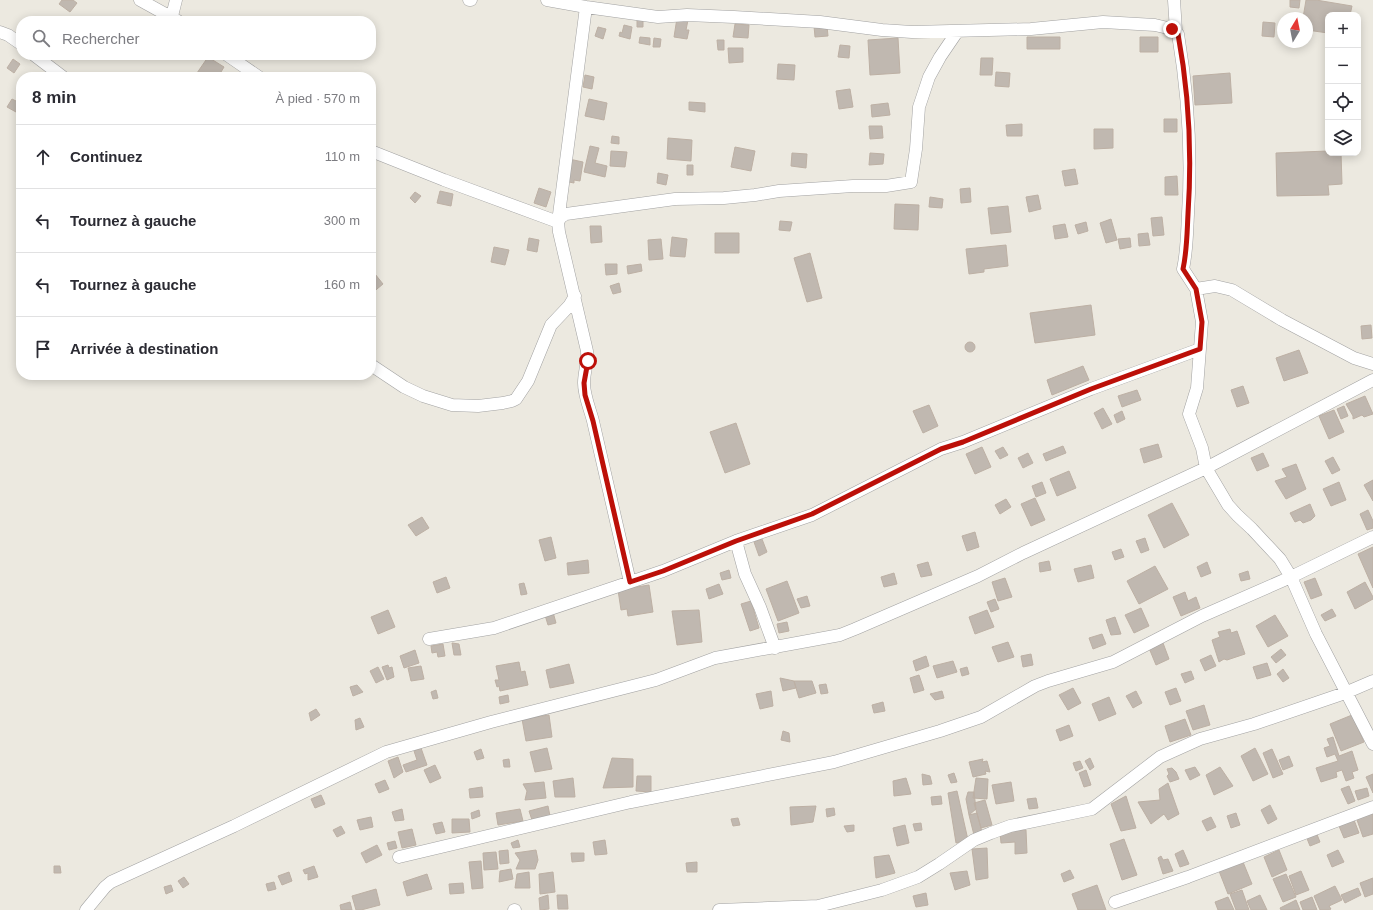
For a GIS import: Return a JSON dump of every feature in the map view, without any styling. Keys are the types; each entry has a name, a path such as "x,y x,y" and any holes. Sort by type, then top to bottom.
{"street":[{"path":"140,0 169,16"},
{"path":"175,16 176,0"},
{"path":"547,0 658,17 687,15 734,16 820,22 882,30 912,32 1031,29 1103,22 1155,26 1176,31"},
{"path":"1174,0 1176,31 1180,44 1188,102 1190,189 1186,258 1183,269 1196,289 1202,322 1197,388 1189,414 1202,448 1206,468 1228,505 1280,559 1345,693 1373,744"},
{"path":"586,7 558,222 559,232 587,351 588,361 584,383 585,395 593,421 630,582"},
{"path":"0,32 16,41"},
{"path":"558,222 561,217 566,214 675,199 732,197 779,191 853,186 886,186 911,182 916,149 919,107 930,77 940,57 957,32"},
{"path":"41,60 56,72"},
{"path":"234,60 252,72"},
{"path":"376,154 558,222"},
{"path":"1196,289 1215,286 1232,290 1282,320 1348,355 1373,364"},
{"path":"376,368 404,387 423,396 452,405 478,406 512,401 516,399 528,381 551,325 569,306 574,296"},
{"path":"430,639 494,628 663,571 736,541 812,514 941,449 963,442 1091,389 1200,349"},
{"path":"86,910 111,882 227,830 386,752 491,722 656,680 715,658 775,648 840,634 855,629 978,576 1023,553 1206,468 1373,380"},
{"path":"399,857 631,802 834,762 940,732 981,717 1035,686 1113,662 1202,616 1290,578 1373,537"},
{"path":"736,541 744,574 760,607 775,648"},
{"path":"719,910 818,906 882,890 918,877 974,840 991,833 1010,826 1092,809 1160,757 1200,739 1254,724 1345,693 1373,681"},
{"path":"1115,902 1188,877 1373,808"}],"building":[{"path":"62,0 73,0 77,3 70,12 59,4"},
{"path":"1290,0 1300,0 1299,8 1290,7"},
{"path":"1306,0 1316,0 1352,6 1351,12 1325,12 1325,33 1313,31 1313,12 1304,12"},
{"path":"637,18 643,19 643,27 637,27"},
{"path":"677,18 688,20 686,30 689,30 687,39 674,37"},
{"path":"1263,22 1275,23 1274,37 1262,36"},
{"path":"735,24 749,25 748,38 733,37"},
{"path":"624,25 632,27 630,39 619,36 620,32 622,33"},
{"path":"814,26 827,26 828,36 815,37"},
{"path":"598,27 606,29 603,39 595,36"},
{"path":"640,37 650,38 650,45 639,43"},
{"path":"1027,37 1060,37 1060,49 1027,49"},
{"path":"1140,37 1158,37 1158,52 1140,52"},
{"path":"654,38 661,39 660,47 653,47"},
{"path":"898,38 900,73 870,75 868,40"},
{"path":"717,40 724,40 724,50 718,50"},
{"path":"840,45 850,46 849,58 838,57"},
{"path":"728,48 743,48 743,62 729,63"},
{"path":"981,58 993,58 992,75 980,75"},
{"path":"13,59 20,64 14,73 7,68"},
{"path":"206,60 213,60 224,67 221,72 198,72"},
{"path":"778,64 795,65 794,80 777,79"},
{"path":"996,72 1010,73 1009,87 995,86"},
{"path":"1230,73 1232,103 1195,105 1193,76"},
{"path":"585,75 594,77 592,89 583,87"},
{"path":"850,89 853,107 839,109 836,91"},
{"path":"12,99 16,101 16,112 7,107"},
{"path":"589,99 607,103 604,120 585,116"},
{"path":"689,102 705,103 705,112 689,110"},
{"path":"888,103 890,115 872,117 871,105"},
{"path":"1164,119 1177,119 1177,132 1164,132"},
{"path":"1022,124 1022,136 1007,136 1006,125"},
{"path":"869,126 882,126 883,138 870,139"},
{"path":"1094,129 1113,129 1113,148 1094,149"},
{"path":"612,136 619,137 619,144 611,143"},
{"path":"668,138 692,140 691,161 667,159"},
{"path":"590,146 599,148 595,163 607,166 605,177 584,172"},
{"path":"735,147 755,151 751,171 731,167"},
{"path":"611,151 627,152 625,167 610,166"},
{"path":"1325,151 1325,156 1341,156 1342,184 1328,185 1329,195 1277,196 1276,153"},
{"path":"792,153 807,154 806,168 791,166"},
{"path":"870,153 884,154 883,164 869,165"},
{"path":"569,159 583,162 580,181 574,180 574,183 564,181"},
{"path":"687,165 693,165 693,175 687,175"},
{"path":"1075,169 1078,184 1065,186 1062,171"},
{"path":"658,173 668,175 666,185 657,183"},
{"path":"1177,176 1178,195 1165,195 1165,177"},
{"path":"539,188 551,192 546,207 534,203"},
{"path":"970,188 971,202 961,203 960,189"},
{"path":"440,191 453,194 451,206 437,203"},
{"path":"415,192 421,196 415,203 410,198"},
{"path":"1038,195 1041,209 1029,212 1026,197"},
{"path":"930,197 943,199 942,208 929,207"},
{"path":"895,204 919,205 918,230 894,229"},
{"path":"1008,206 1011,232 991,234 988,208"},
{"path":"1162,217 1164,235 1153,236 1151,218"},
{"path":"1111,219 1117,240 1106,243 1100,223"},
{"path":"780,221 792,222 790,231 779,230"},
{"path":"1086,222 1088,231 1078,234 1075,225"},
{"path":"1065,224 1068,237 1055,239 1053,226"},
{"path":"590,226 601,226 602,242 591,243"},
{"path":"715,233 739,233 739,253 715,253"},
{"path":"1148,233 1150,245 1139,246 1138,234"},
{"path":"672,237 687,239 685,257 670,256"},
{"path":"529,238 539,240 537,252 527,250"},
{"path":"1130,238 1131,247 1120,249 1118,239"},
{"path":"661,239 663,259 649,260 648,240"},
{"path":"1006,245 1008,266 984,269 984,272 969,274 966,249"},
{"path":"494,247 509,250 505,265 491,262"},
{"path":"810,253 822,298 807,302 794,258"},
{"path":"605,264 617,264 617,274 606,275"},
{"path":"641,264 642,271 628,274 627,266"},
{"path":"376,275 383,284 376,290"},
{"path":"619,283 621,292 613,294 610,286"},
{"path":"1091,305 1095,335 1035,343 1030,313"},
{"path":"1371,325 1372,338 1362,339 1361,326"},
{"path":"968,342 972,342 974,343 974,351 968,352 965,349 965,345"},
{"path":"1299,350 1308,373 1284,381 1276,358"},
{"path":"1083,366 1089,380 1052,395 1047,380"},
{"path":"1243,386 1249,403 1237,407 1231,390"},
{"path":"1137,390 1141,400 1122,407 1118,396"},
{"path":"1365,396 1373,414 1364,417 1362,415 1353,419 1353,416 1346,404"},
{"path":"929,405 938,426 923,433 913,411"},
{"path":"1344,406 1348,416 1341,419 1337,409"},
{"path":"1103,408 1112,424 1102,429 1094,413"},
{"path":"1334,410 1344,432 1329,439 1319,416"},
{"path":"1122,411 1125,419 1117,423 1114,415"},
{"path":"736,423 750,464 725,473 710,432"},
{"path":"1158,444 1162,457 1144,463 1140,449"},
{"path":"1063,446 1066,453 1046,461 1043,454"},
{"path":"982,447 991,467 975,474 966,454"},
{"path":"1003,447 1008,455 1000,459 995,451"},
{"path":"1028,453 1033,463 1023,468 1018,458"},
{"path":"1263,453 1269,466 1257,471 1251,458"},
{"path":"1333,457 1340,470 1332,474 1325,461"},
{"path":"1296,464 1306,489 1286,499 1275,481 1287,477 1282,469"},
{"path":"1069,471 1076,488 1057,496 1050,479"},
{"path":"1373,480 1373,501 1364,485"},
{"path":"1042,482 1046,493 1036,497 1032,486"},
{"path":"1339,482 1346,500 1331,506 1323,489"},
{"path":"1035,498 1045,520 1031,526 1021,504"},
{"path":"1006,499 1011,507 1000,514 995,505"},
{"path":"1172,503 1189,535 1164,548 1148,515"},
{"path":"1310,504 1315,516 1311,520 1303,523 1300,520 1295,522 1290,513"},
{"path":"1368,510 1373,521 1373,528 1367,530 1360,514"},
{"path":"422,517 429,528 416,536 408,525"},
{"path":"975,532 979,547 967,551 962,536"},
{"path":"551,537 556,558 545,561 539,540"},
{"path":"1145,538 1149,550 1141,553 1136,541"},
{"path":"762,539 767,552 759,556 754,542"},
{"path":"1373,547 1373,588 1358,554"},
{"path":"1121,549 1124,557 1115,560 1112,552"},
{"path":"588,560 589,573 568,575 567,563"},
{"path":"1049,561 1051,570 1040,572 1039,563"},
{"path":"928,562 932,575 921,577 917,565"},
{"path":"1207,562 1211,573 1201,577 1197,567"},
{"path":"1091,565 1094,578 1078,582 1074,569"},
{"path":"1155,566 1168,589 1139,604 1127,581"},
{"path":"729,570 731,578 722,580 720,573"},
{"path":"1248,571 1250,579 1241,581 1239,574"},
{"path":"894,573 897,584 884,587 881,577"},
{"path":"446,577 450,588 437,593 433,582"},
{"path":"1005,578 1012,597 998,601 992,582"},
{"path":"1315,578 1322,595 1311,599 1304,582"},
{"path":"787,581 799,613 778,621 766,589"},
{"path":"1365,582 1373,599 1355,609 1347,592"},
{"path":"524,583 527,594 521,595 519,584"},
{"path":"719,584 723,594 709,599 706,589"},
{"path":"649,585 653,612 628,616 627,609 621,610 618,590"},
{"path":"1185,592 1188,601 1196,597 1200,608 1181,616 1173,597"},
{"path":"807,596 810,606 801,608 797,599"},
{"path":"995,599 999,609 991,612 987,602"},
{"path":"751,601 759,628 750,631 741,604"},
{"path":"1141,608 1149,626 1134,633 1125,615"},
{"path":"1332,609 1336,616 1325,621 1321,615"},
{"path":"388,610 395,627 378,634 371,617"},
{"path":"699,610 702,642 677,645 672,611"},
{"path":"987,610 994,627 975,634 969,617"},
{"path":"553,612 556,623 548,625 545,615"},
{"path":"1275,615 1288,636 1268,647 1256,626"},
{"path":"1115,617 1121,634 1111,635 1106,620"},
{"path":"787,622 789,631 779,633 777,624"},
{"path":"1230,629 1231,633 1237,631 1245,654 1227,660 1224,659 1219,662 1212,640 1220,637 1218,632"},
{"path":"1102,634 1106,644 1093,649 1089,638"},
{"path":"1008,642 1014,657 998,662 992,647"},
{"path":"452,643 459,644 461,655 454,655"},
{"path":"1163,643 1169,659 1156,665 1149,648"},
{"path":"443,644 445,656 438,657 437,652 432,653 431,646"},
{"path":"1281,649 1286,655 1276,663 1271,657"},
{"path":"415,650 419,663 404,668 400,656"},
{"path":"1031,654 1033,665 1023,667 1021,656"},
{"path":"1211,655 1216,666 1205,671 1200,660"},
{"path":"926,656 929,666 916,671 913,661"},
{"path":"953,661 957,672 937,678 933,666"},
{"path":"519,662 521,672 525,671 528,685 500,691 495,680 499,680 496,666"},
{"path":"1267,663 1271,675 1257,679 1253,667"},
{"path":"569,664 574,683 550,688 546,670"},
{"path":"388,665 389,668 392,667 394,677 387,680 382,667"},
{"path":"421,666 424,679 411,681 408,668"},
{"path":"378,667 384,679 376,683 370,671"},
{"path":"967,667 969,674 962,676 960,669"},
{"path":"1283,669 1289,678 1283,682 1277,674"},
{"path":"1191,671 1194,679 1185,683 1181,674"},
{"path":"919,675 924,690 914,693 910,678"},
{"path":"780,678 794,681 796,688 783,691"},
{"path":"794,681 812,681 816,693 799,698"},
{"path":"826,684 828,693 821,694 819,685"},
{"path":"357,685 363,692 353,696 350,687"},
{"path":"1073,688 1081,703 1068,710 1059,695"},
{"path":"1176,688 1181,701 1170,705 1165,692"},
{"path":"436,690 438,698 433,699 431,692"},
{"path":"771,691 773,706 760,709 756,694"},
{"path":"942,691 944,698 935,700 930,694"},
{"path":"1136,691 1142,703 1133,708 1126,696"},
{"path":"508,695 509,702 500,704 499,697"},
{"path":"1109,697 1116,714 1099,721 1092,704"},
{"path":"883,702 885,711 874,713 872,705"},
{"path":"1204,705 1210,725 1193,730 1186,711"},
{"path":"316,709 320,715 311,721 309,713"},
{"path":"549,715 552,737 526,741 522,719"},
{"path":"1352,715 1364,742 1341,751 1330,724"},
{"path":"360,718 364,727 356,730 355,720"},
{"path":"1185,719 1191,735 1170,742 1165,726"},
{"path":"1069,725 1073,736 1060,741 1056,730"},
{"path":"783,731 789,733 790,742 781,740"},
{"path":"1333,737 1339,756 1352,751 1358,770 1352,772 1354,778 1346,781 1342,770 1336,772 1337,777 1321,782 1316,768 1338,761 1335,754 1327,757 1324,748 1330,746 1327,739"},
{"path":"421,748 427,765 406,772 403,765 417,760 414,751"},
{"path":"547,748 552,769 535,772 530,752"},
{"path":"1255,748 1268,774 1253,781 1241,756"},
{"path":"481,749 484,758 477,760 474,752"},
{"path":"1272,749 1283,774 1273,778 1263,753"},
{"path":"1289,756 1293,766 1283,770 1279,760"},
{"path":"398,757 403,772 394,778 388,761"},
{"path":"612,758 633,759 633,787 603,788"},
{"path":"1090,758 1094,767 1090,770 1085,761"},
{"path":"509,759 510,767 504,767 503,760"},
{"path":"983,759 982,762 987,761 990,772 985,771 986,774 973,777 969,762"},
{"path":"1080,761 1083,768 1076,771 1073,763"},
{"path":"435,765 441,778 430,783 424,770"},
{"path":"1195,767 1200,775 1190,780 1185,770"},
{"path":"1220,767 1233,786 1214,795 1206,775"},
{"path":"1172,768 1176,772 1179,779 1170,782 1167,776 1169,774 1167,769"},
{"path":"1086,770 1091,785 1084,787 1079,773"},
{"path":"954,773 957,782 951,783 948,775"},
{"path":"922,774 930,776 932,784 923,785"},
{"path":"1373,774 1373,793 1366,777"},
{"path":"637,776 651,776 651,792 636,791"},
{"path":"573,778 575,797 555,797 553,781"},
{"path":"906,778 911,794 894,796 893,781"},
{"path":"976,778 988,779 987,799 973,798"},
{"path":"385,780 389,789 379,793 375,784"},
{"path":"544,782 546,798 525,800 527,791 523,784"},
{"path":"1011,782 1014,801 996,804 992,785"},
{"path":"1168,783 1179,814 1168,820 1164,814 1151,824 1138,802 1160,800 1159,789"},
{"path":"1349,786 1355,801 1348,804 1341,789"},
{"path":"482,787 483,797 470,798 469,789"},
{"path":"1367,788 1369,796 1358,800 1355,791"},
{"path":"957,791 968,840 956,843 948,793"},
{"path":"968,792 974,792 976,809 969,815 966,799"},
{"path":"321,795 325,804 315,808 311,799"},
{"path":"941,796 942,804 932,805 931,797"},
{"path":"1126,796 1136,828 1121,831 1111,804"},
{"path":"1036,798 1038,808 1029,809 1027,799"},
{"path":"985,800 992,825 981,828 974,803"},
{"path":"1270,805 1277,819 1268,824 1261,810"},
{"path":"548,806 550,816 532,820 529,811"},
{"path":"816,806 813,822 791,825 790,807"},
{"path":"834,808 835,815 827,817 826,809"},
{"path":"402,809 404,820 395,821 392,812"},
{"path":"520,809 523,821 498,825 496,813"},
{"path":"479,810 480,816 472,819 471,813"},
{"path":"1373,811 1373,834 1363,837 1356,817"},
{"path":"977,813 982,832 974,835 969,815"},
{"path":"1236,813 1240,825 1231,828 1227,816"},
{"path":"371,817 373,827 360,830 357,820"},
{"path":"1211,817 1216,827 1207,831 1202,821"},
{"path":"738,818 740,825 733,826 731,819"},
{"path":"452,819 469,819 470,832 452,833"},
{"path":"1354,820 1359,833 1344,838 1339,826"},
{"path":"442,822 445,832 436,834 433,824"},
{"path":"921,823 922,830 915,831 913,824"},
{"path":"854,825 854,831 847,832 844,826"},
{"path":"905,825 909,843 897,846 893,828"},
{"path":"341,826 345,833 337,837 333,830"},
{"path":"412,829 416,845 402,848 398,832"},
{"path":"1026,830 1027,853 1015,854 1015,842 1001,843 1000,832"},
{"path":"1316,832 1320,842 1310,846 1306,836"},
{"path":"1124,839 1137,875 1122,880 1110,844"},
{"path":"518,840 520,847 513,848 511,843"},
{"path":"605,840 607,854 595,855 593,842"},
{"path":"395,841 397,848 389,850 387,843"},
{"path":"377,845 382,855 366,863 361,853"},
{"path":"987,848 988,878 976,880 972,849"},
{"path":"508,850 509,863 500,864 499,851"},
{"path":"536,850 538,860 535,869 516,869 520,860 515,853"},
{"path":"1183,850 1189,864 1180,867 1175,854"},
{"path":"1279,850 1287,870 1272,877 1264,857"},
{"path":"1338,850 1344,862 1332,867 1327,855"},
{"path":"496,852 498,869 484,870 483,853"},
{"path":"571,853 584,853 584,861 572,862"},
{"path":"889,855 895,873 876,878 874,857"},
{"path":"1161,856 1163,860 1168,859 1173,871 1163,874 1158,858"},
{"path":"481,861 483,888 472,889 469,862"},
{"path":"697,862 697,872 687,872 686,863"},
{"path":"1243,862 1252,884 1228,894 1219,871"},
{"path":"54,866 60,866 61,873 54,873"},
{"path":"314,866 318,877 308,880 308,873 305,874 303,870"},
{"path":"511,869 513,879 499,882 500,871"},
{"path":"1070,870 1074,878 1064,882 1061,874"},
{"path":"967,871 970,885 955,890 950,873"},
{"path":"1301,871 1309,890 1296,895 1289,876"},
{"path":"289,872 292,881 282,885 278,876"},
{"path":"529,872 530,888 515,888 517,874"},
{"path":"553,872 555,892 540,894 539,874"},
{"path":"427,874 432,889 407,896 403,882"},
{"path":"1286,874 1296,897 1283,902 1273,879"},
{"path":"184,877 189,884 183,888 178,881"},
{"path":"1373,878 1373,894 1365,897 1360,883"},
{"path":"274,882 276,889 268,891 266,884"},
{"path":"463,883 464,893 450,894 449,884"},
{"path":"171,885 173,891 166,894 164,887"},
{"path":"1097,885 1106,910 1078,910 1072,894"},
{"path":"1335,886 1342,900 1329,906 1331,909 1329,910 1320,910 1314,896"},
{"path":"1358,888 1361,895 1345,903 1341,895"},
{"path":"376,889 380,905 356,910 352,896"},
{"path":"1242,890 1249,910 1236,910 1230,894"},
{"path":"926,893 928,905 916,907 913,896"},
{"path":"548,895 549,909 540,910 539,898"},
{"path":"557,895 567,895 568,909 558,909"},
{"path":"1260,895 1267,910 1251,910 1247,901"},
{"path":"1228,897 1234,910 1218,910 1215,902"},
{"path":"1312,897 1317,910 1303,910 1300,902"},
{"path":"1296,900 1300,910 1281,910 1280,908"},
{"path":"350,902 352,910 341,910 340,905"}],"route":[{"path":"588,361 584,383 585,395 593,421 630,582 663,571 736,541 812,514 941,449 963,442 1091,389 1200,349 1202,322 1196,289 1183,269 1186,258 1190,189 1188,102 1178,34 1172,29"}]}
